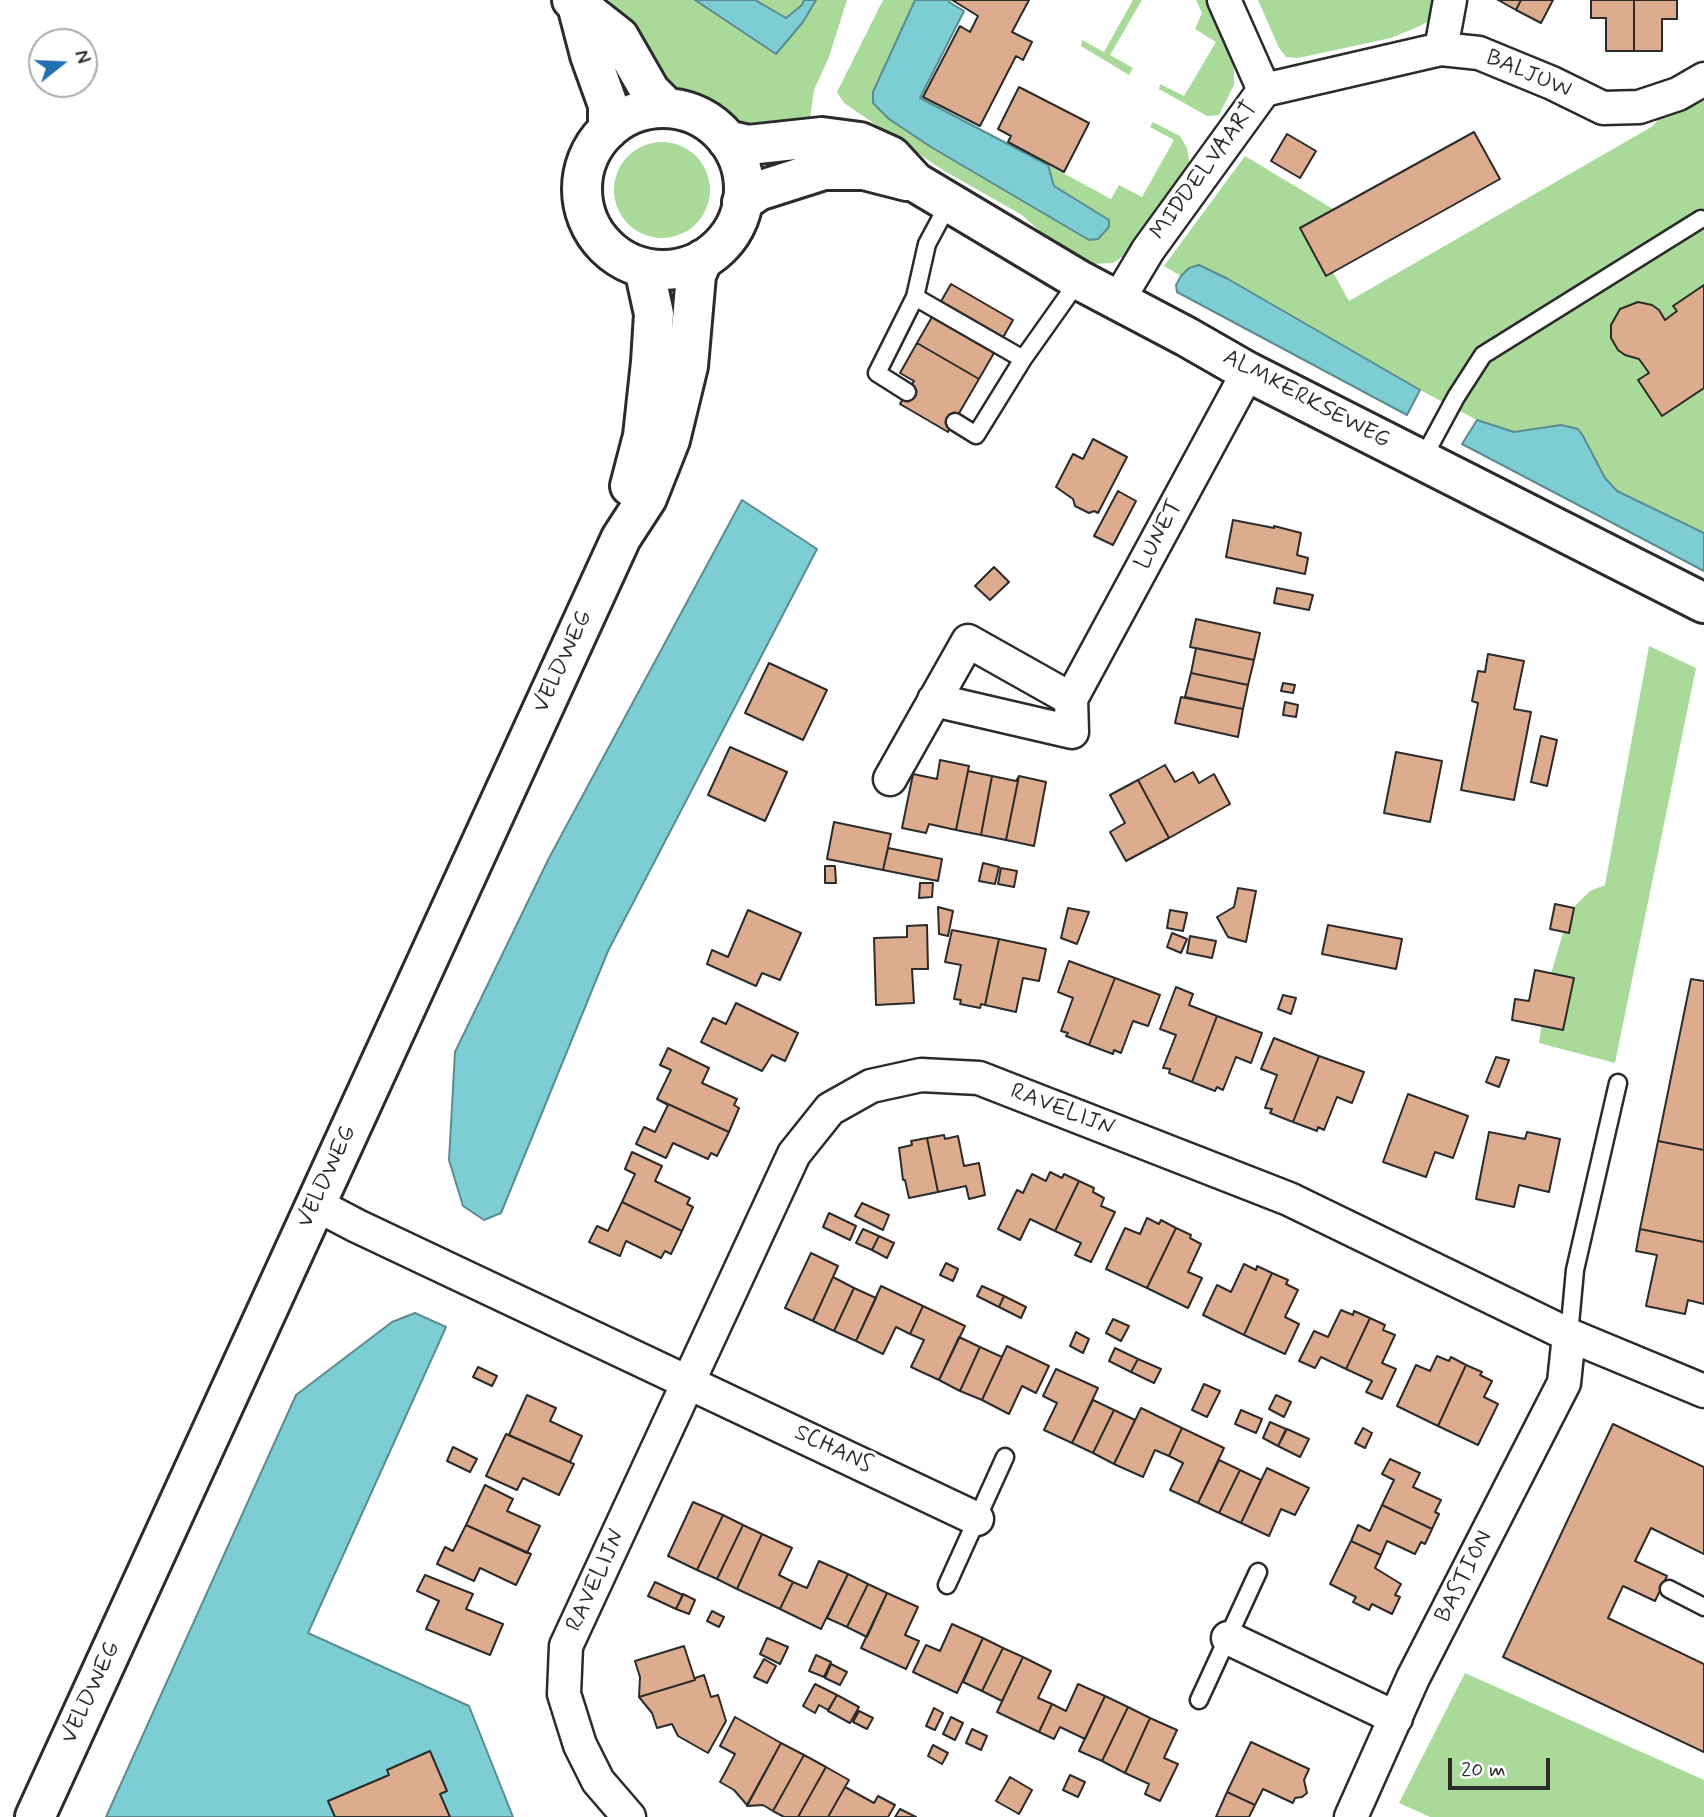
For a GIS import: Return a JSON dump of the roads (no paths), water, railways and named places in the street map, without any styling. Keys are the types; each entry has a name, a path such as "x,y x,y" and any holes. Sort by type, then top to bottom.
{"street":[{"name":"MIDDELVAART","path":"1117,302 1148,250 1264,90 1224,0"},
{"path":"1441,49 1450,0"},
{"path":"574,2 619,37 650,91 667,108"},
{"path":"574,2 608,105 608,130"},
{"name":"BALJUW","path":"1264,90 1441,49 1479,52 1604,108 1639,107 1678,94 1704,79"},
{"path":"667,108 690,113 711,124 727,140 736,154 741,170 744,186 742,202 738,219 729,235 703,259 674,269 644,268 624,260 606,247 593,230 584,209 582,188 585,166 594,146 608,130 625,117 645,110 667,108"},
{"name":"ALMKERKSEWEG","path":"727,140 748,145 822,137 860,142 891,156 915,182 1117,302 1187,337 1248,372 1427,451 1704,603"},
{"name":"ALMKERKSEWEG","path":"742,202 758,191 824,170 864,170 915,182"},
{"name":"VELDWEG","path":"35,1817 621,538 647,498 670,440 688,366 696,275 703,259"},
{"name":"VELDWEG","path":"621,538 629,490 643,436 651,362 654,314 644,268"},
{"name":"LUNET","path":"934,700 1072,732 1071,699 1248,372"},
{"path":"890,779 968,641 1071,699"},
{"name":"RAVELIJN","path":"629,1817 598,1781 580,1745 564,1694 566,1646 794,1154 830,1109 871,1086 921,1075 979,1078 1289,1199 1569,1335 1704,1391"},
{"path":"315,1204 689,1382"},
{"name":"BASTION","path":"1352,1817 1413,1678 1564,1383 1569,1335"},
{"name":"SCHANS","path":"689,1382 977,1518"},
{"path":"1228,1638 1396,1718"}],"lane":[{"path":"907,392 877,373 915,297 927,244 950,203"},
{"path":"1427,451 1456,397 1483,355 1701,219"},
{"path":"955,422 976,435 1023,359 1079,280"},
{"path":"915,297 1023,359"},
{"path":"1569,1335 1575,1270 1618,1083"},
{"path":"947,1585 1005,1457"},
{"path":"1199,1700 1258,1572"},
{"path":"1668,1589 1704,1607"}],"water":[{"path":"695,0 755,0 786,18 802,5 804,0 816,0 803,22 776,54"},
{"path":"915,0 950,0 949,2 964,11 920,98 1048,165 1054,186 1109,220 1109,227 1098,239 1089,240 931,147 889,119 873,103 873,92"},
{"path":"1199,265 1420,390 1407,415 1177,292 1176,285 1181,276 1189,268"},
{"path":"1477,420 1514,432 1561,425 1578,429 1605,478 1617,491 1704,533 1704,571 1462,444"},
{"path":"742,500 817,549 608,951 501,1213 484,1220 463,1206 449,1160 455,1052 549,858"},
{"path":"415,1313 446,1327 308,1633 469,1706 513,1817 106,1817 296,1395 392,1322"}]}
